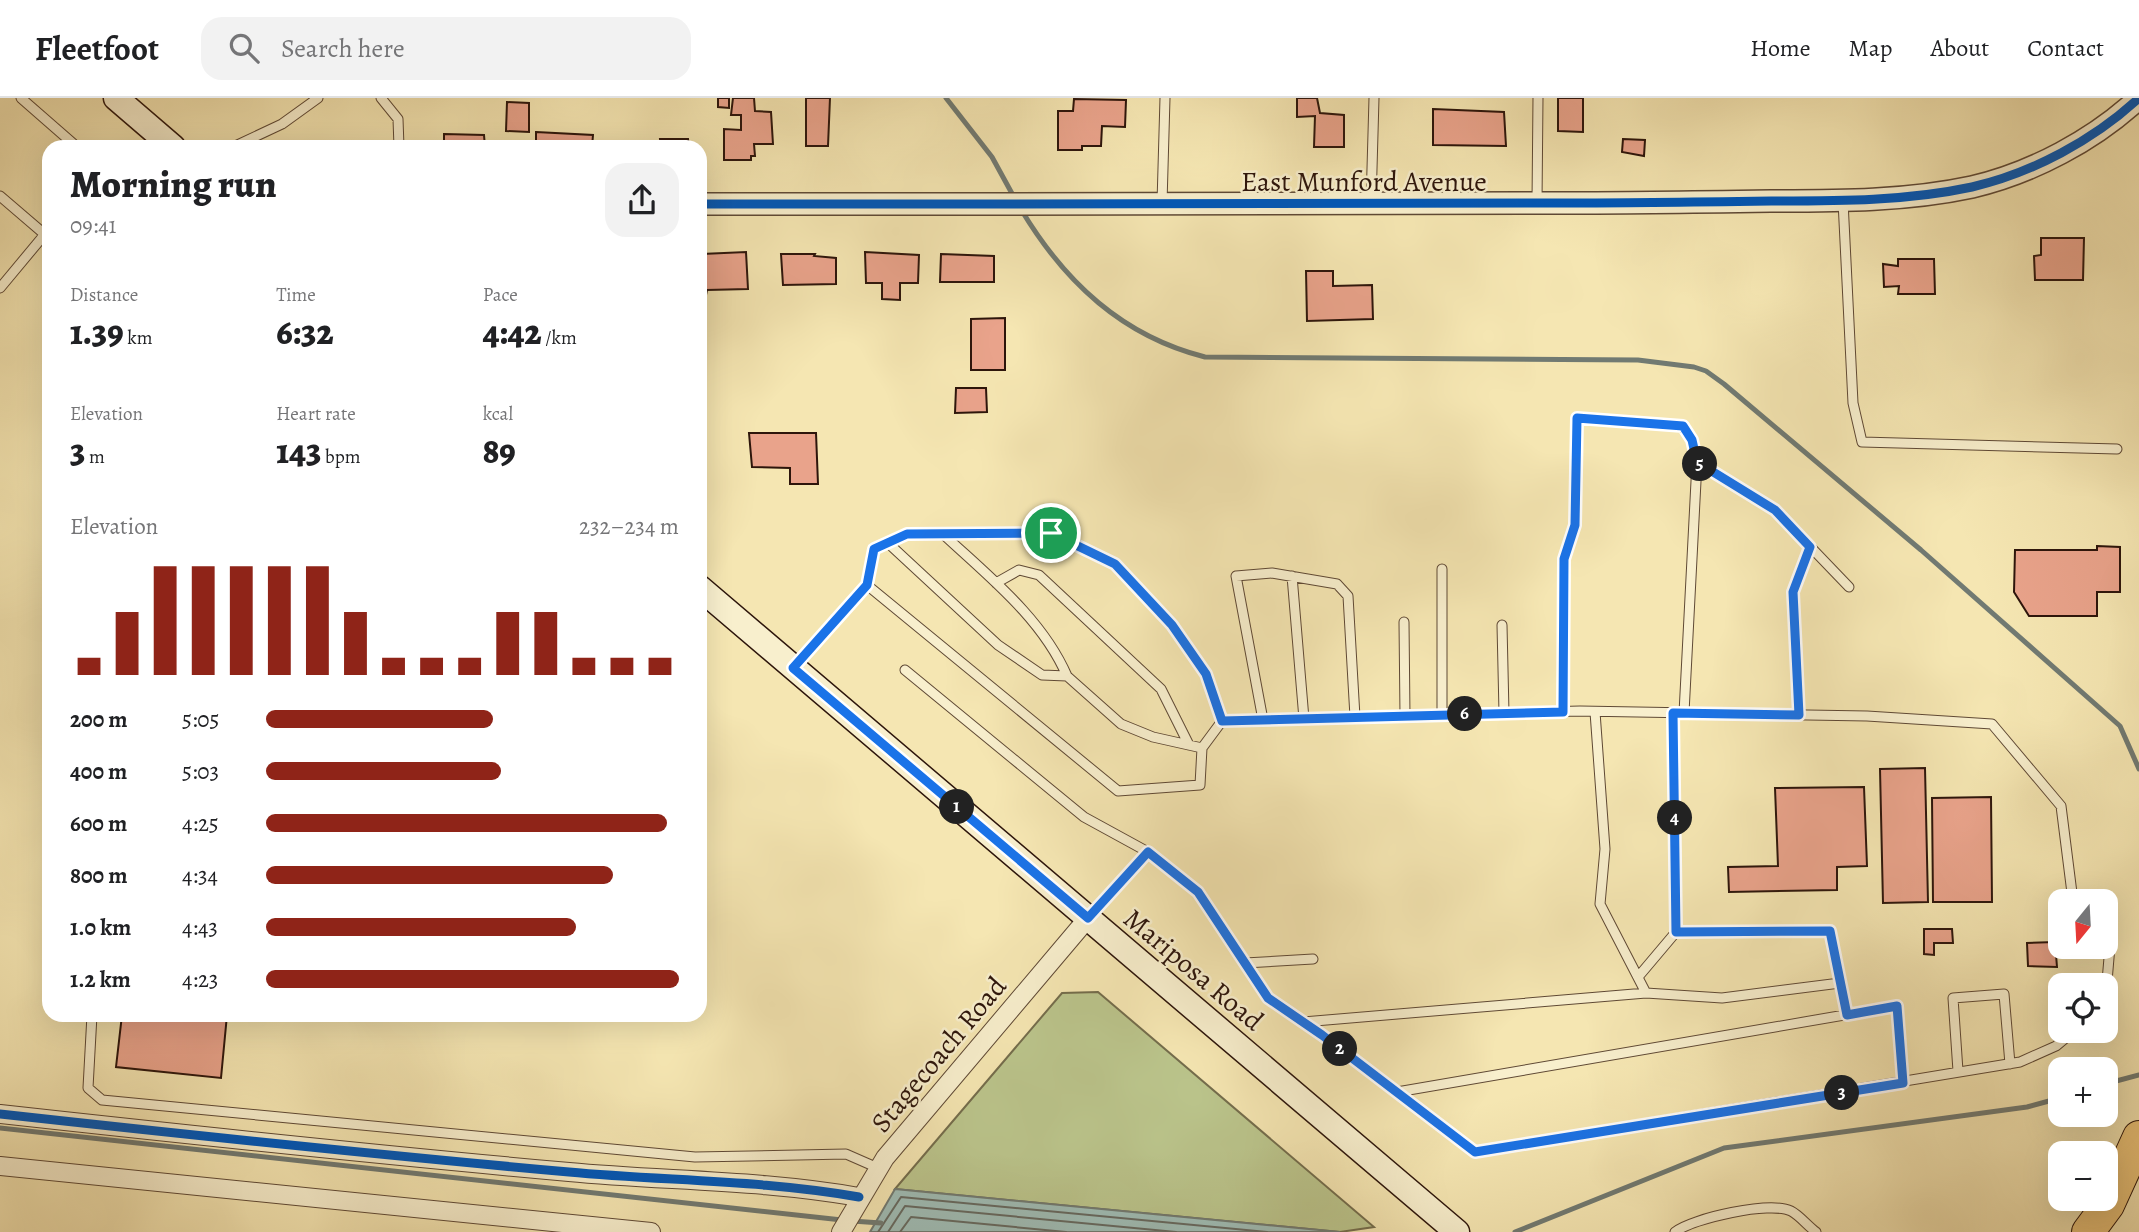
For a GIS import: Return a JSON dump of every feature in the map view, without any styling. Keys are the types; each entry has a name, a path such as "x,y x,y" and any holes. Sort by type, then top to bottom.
{"highway":[{"path":"2088,1232 2108,1205 2139,1137"}],"main road":[{"path":"116,98 165,140"},
{"name":"Mariposa Road","path":"707,594 1457,1232"}],"street":[{"name":"East Munford Avenue","path":"707,204 1537,204 1843,201 1936,193 1974,186 2024,170 2077,144 2122,114 2139,98"},
{"name":"Stagecoach Road","path":"841,1232 878,1168 1088,918"},
{"path":"0,1114 351,1153 622,1177 787,1185 859,1197"},
{"path":"0,1166 651,1232"}],"lane":[{"path":"21,98 69,140"},
{"path":"248,140 282,124 318,98"},
{"path":"382,98 398,119 399,140"},
{"path":"1162,203 1165,98"},
{"path":"1371,204 1374,98"},
{"path":"1537,204 1538,98"},
{"path":"0,196 42,232"},
{"path":"1843,201 1853,403 1861,442 2116,449"},
{"path":"0,288 42,242"},
{"path":"1563,712 1564,559 1575,525 1577,418 1683,426 1692,440 1697,462 1684,713"},
{"path":"1697,462 1775,510 1849,587"},
{"path":"793,668 867,585 874,549 907,534 1051,533 1115,564 1179,634 1206,674 1222,721"},
{"path":"943,534 996,583 1057,652 1068,676 1121,724 1153,737 1202,748"},
{"path":"888,543 998,645 1042,675 1068,676"},
{"path":"1799,715 1793,592 1810,547"},
{"path":"1441,569 1441,715"},
{"path":"996,583 1019,570 1039,575 1161,689 1189,746"},
{"path":"1263,720 1236,576 1272,573 1337,584 1348,596 1355,717"},
{"path":"1292,576 1304,719"},
{"path":"867,585 1118,791 1200,785 1202,748 1222,721"},
{"path":"1404,622 1405,716"},
{"path":"1502,625 1504,713"},
{"path":"905,670 1084,817 1148,852 1198,892 1268,998 1304,1022 1475,1152 1903,1083 2010,1063 2060,1043"},
{"path":"1595,712 1605,849 1600,904 1646,993"},
{"path":"1222,721 1595,712 1799,715 1992,724 2060,806 2071,889"},
{"path":"1638,977 1676,932 1673,713"},
{"path":"1088,918 1148,852"},
{"path":"1676,932 1830,931 1847,1015"},
{"path":"1245,963 1313,959"},
{"path":"1304,1022 1646,993 1722,998 1840,983"},
{"path":"1958,1072 1953,998 2004,994 2010,1063"},
{"path":"1397,1092 1897,1006 1903,1083"},
{"path":"92,1022 88,1088 102,1100 695,1157 846,1154 878,1168"},
{"path":"1675,1232 1686,1223 1763,1208 1790,1210 1816,1232"}],"green space":[{"path":"1098,992 1374,1227 1340,1232 895,1189 1062,993"}],"water":[{"path":"895,1189 1340,1232 870,1232"}],"building":[{"path":"718,98 729,98 729,108 718,107"},
{"path":"733,98 754,98 755,111 771,112 773,144 754,144 755,156 751,156 751,160 724,160 724,129 741,130 741,115 731,115"},
{"path":"806,98 830,98 828,146 806,146"},
{"path":"1297,98 1317,98 1320,113 1344,115 1344,147 1314,147 1315,116 1297,117"},
{"path":"1558,98 1583,98 1583,132 1558,131"},
{"path":"1074,99 1126,100 1125,127 1102,126 1101,146 1082,146 1082,150 1058,150 1058,111 1073,111"},
{"path":"507,102 529,103 529,132 506,131"},
{"path":"1433,109 1504,112 1506,146 1433,145"},
{"path":"536,132 593,135 593,140 536,140"},
{"path":"444,134 484,135 484,140 444,140"},
{"path":"1623,139 1645,140 1644,156 1622,152"},
{"path":"2041,238 2084,238 2083,280 2035,280 2034,256 2041,255"},
{"path":"746,252 748,289 707,290 707,254"},
{"path":"865,252 919,255 918,283 900,283 900,300 882,299 882,283 866,283"},
{"path":"781,254 815,254 814,256 836,258 836,284 783,285"},
{"path":"941,254 994,256 994,282 940,282"},
{"path":"1898,259 1934,259 1935,294 1898,294 1899,286 1884,287 1883,264 1898,266"},
{"path":"1306,271 1333,271 1333,286 1372,285 1373,319 1307,321"},
{"path":"1005,318 1005,370 971,370 971,319"},
{"path":"956,388 986,388 987,412 955,413"},
{"path":"749,433 816,433 818,484 790,484 790,468 752,467"},
{"path":"2097,546 2120,547 2120,592 2097,592 2097,616 2029,616 2014,592 2015,550 2097,550"},
{"path":"1925,768 1928,902 1883,903 1880,769"},
{"path":"1864,787 1867,866 1837,867 1837,890 1729,892 1728,867 1778,866 1775,788"},
{"path":"1991,797 1992,902 1933,902 1932,798"},
{"path":"1924,929 1952,929 1953,943 1934,943 1934,955 1924,954"},
{"path":"2048,942 2048,959 2056,959 2057,967 2028,966 2027,943"},
{"path":"121,1022 226,1022 221,1078 116,1067"}],"waterway":[{"path":"946,98 992,157 1015,199"},
{"path":"1022,211 1057,261 1098,303 1147,335 1175,348 1205,357 1638,360 1706,371 1921,550 2120,726 2139,769"},
{"path":"2118,1081 2139,1075"},
{"path":"1515,1232 1724,1148 2027,1107 2048,1101"},
{"path":"0,1128 842,1220"},
{"path":"852,1221 881,1223"}],"cycle path":[{"path":"707,204 1460,204 1898,198 1972,187 2039,164 2102,128 2139,98"},
{"path":"0,1114 427,1159 605,1175 787,1187 859,1197"}],"route":[{"path":"1577,418 1683,426 1692,440 1697,462 1775,510 1810,547 1793,592 1799,715 1673,713 1676,932 1830,931 1847,1015 1897,1006 1903,1083 1475,1152 1322,1035 1268,998 1198,892 1148,852 1088,918 793,668 867,585 874,549 907,534 1051,533 1115,564 1172,625 1206,674 1222,721 1563,712 1564,559 1575,525 1577,418"}]}
